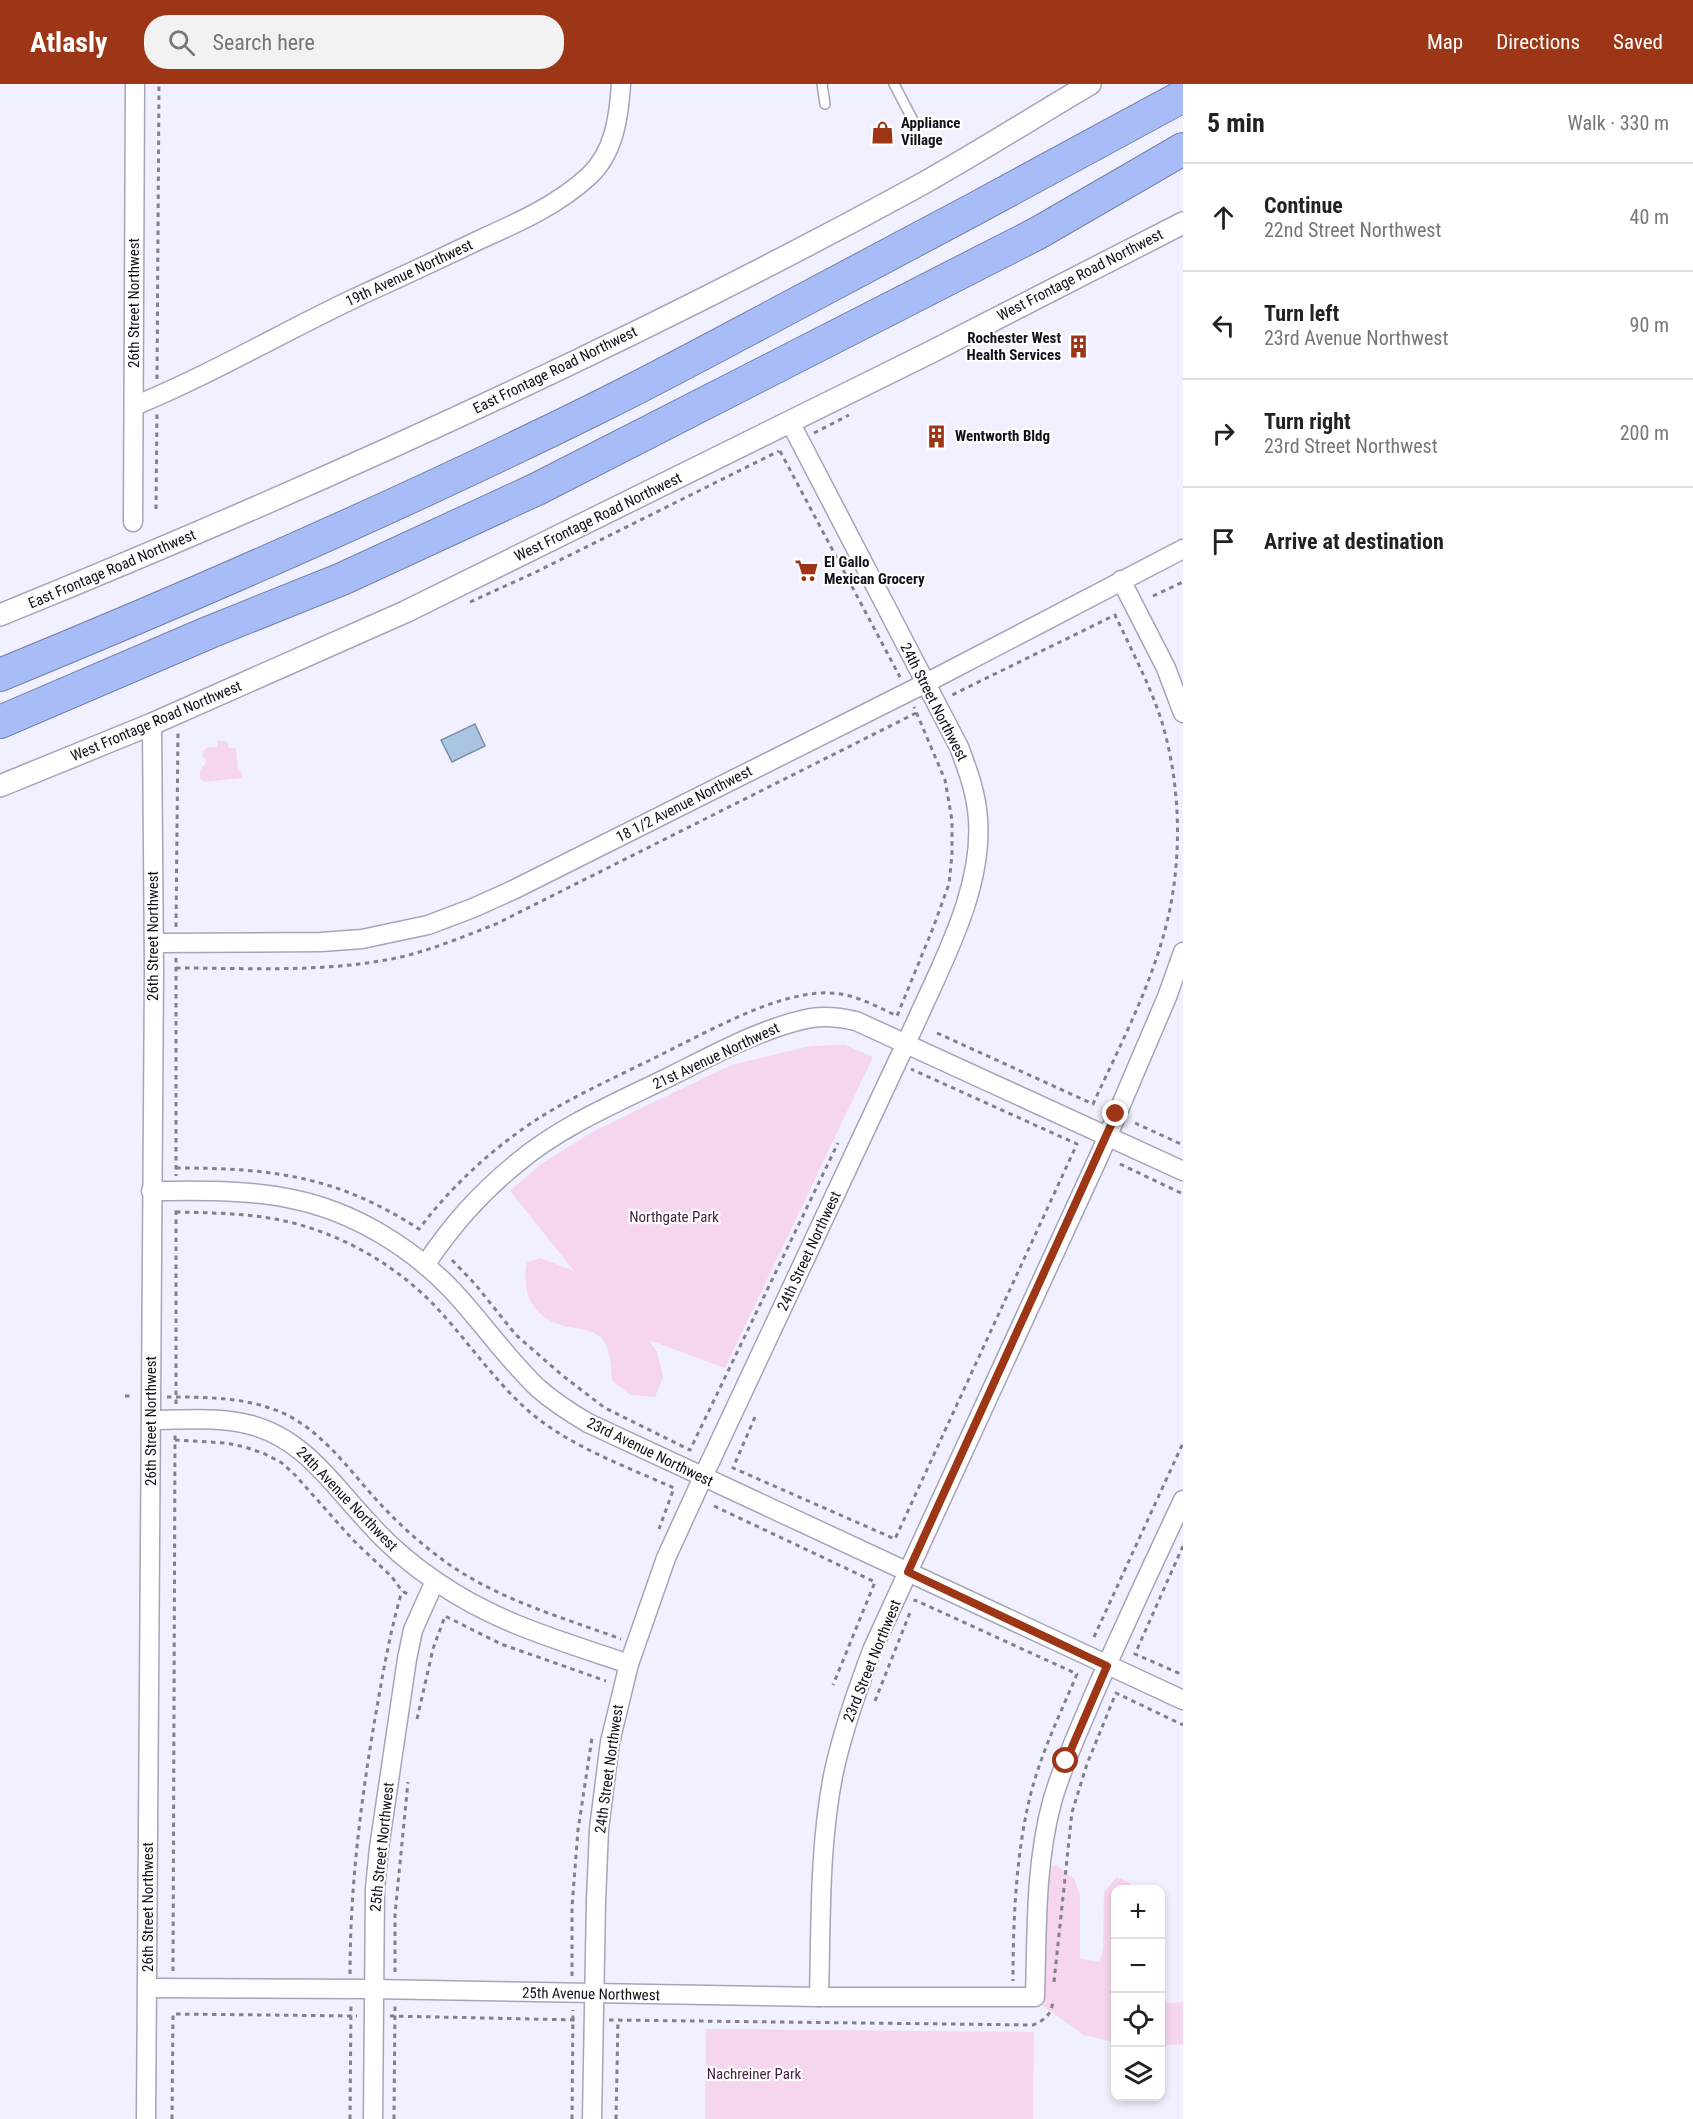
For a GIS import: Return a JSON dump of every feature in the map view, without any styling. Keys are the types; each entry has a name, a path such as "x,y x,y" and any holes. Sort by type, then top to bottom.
{"highway":[{"path":"1089,147 1178,84"},
{"path":"0,675 160,608 391,506 528,442 679,366 1183,96"},
{"path":"0,722 210,632 342,579 482,515 642,436 1038,233 1183,149"},
{"path":"1038,233 1183,171"}],"street":[{"name":"26th Street Northwest","path":"133,522 135,84"},
{"name":"19th Avenue Northwest","path":"134,406 191,381 352,300 527,218 558,199 590,175 603,159 616,124 621,84"},
{"name":"East Frontage Road Northwest","path":"0,615 145,556 342,471 603,349 923,183 1090,84"},
{"name":"West Frontage Road Northwest","path":"0,786 152,724 405,612 790,422 1183,222"},
{"name":"24th Street Northwest","path":"592,2119 596,1901 602,1795 610,1742 629,1664 666,1558 907,1043 969,894 975,867 978,839 977,811 969,774 959,747 790,422"},
{"name":"18 1/2 Avenue Northwest","path":"154,943 342,941 386,935 428,925 473,908 909,692 1183,549"},
{"path":"1121,580 1166,668 1183,713"},
{"name":"26th Street Northwest","path":"147,2119 154,943 152,724"},
{"name":"23rd Street Northwest","path":"819,1996 823,1862 833,1777 844,1730 860,1682 873,1648 1107,1135 1167,997 1183,952"},
{"name":"21st Avenue Northwest","path":"426,1265 461,1215 495,1181 533,1151 582,1120 726,1049 784,1025 822,1017 839,1017 856,1021 1183,1171"},
{"name":"23rd Avenue Northwest","path":"152,1191 225,1191 301,1201 361,1224 390,1240 426,1265 453,1291 516,1365 551,1399 588,1423 1183,1700"},
{"name":"24th Avenue Northwest","path":"151,1420 228,1420 251,1425 285,1439 312,1460 387,1542 435,1581 477,1607 509,1623 629,1664"},
{"path":"1044,1997 1038,1887 1041,1858 1052,1803 1066,1761 1107,1666 1183,1500"},
{"name":"25th Street Northwest","path":"373,2119 375,1888 379,1848 413,1630 435,1581"},
{"name":"25th Avenue Northwest","path":"148,1988 1044,1997"}],"lane":[{"path":"822,84 825,104"},
{"path":"894,84 917,128"}],"path":[{"path":"156,509 159,84"},
{"path":"780,451 909,692 945,780 952,820 949,884 897,1016"},
{"path":"1152,597 1183,582"},
{"path":"937,1033 1093,1104 1145,989 1160,948 1174,884 1177,845 1172,772 1161,721 1145,678 1115,615 952,695"},
{"path":"177,919 178,731"},
{"path":"176,968 176,1168"},
{"path":"755,1417 733,1468 895,1539 1077,1144 897,1062"},
{"path":"1135,1123 1183,1145"},
{"path":"452,1260 475,1284 516,1335 563,1376 605,1408 690,1450 840,1141"},
{"path":"1120,1164 1183,1194"},
{"path":"621,1639 517,1603 495,1593 447,1563 402,1526 327,1444 308,1427 284,1413 231,1398 176,1397 176,1212 231,1215 288,1222 335,1237 360,1249 378,1259 436,1307 500,1381 523,1406 537,1417 577,1443 674,1488"},
{"path":"173,1971 175,1440 225,1443 245,1447 282,1463 353,1540 392,1577 402,1591 390,1631 366,1768 352,1896 350,1967"},
{"path":"1094,1637 1183,1443"},
{"path":"714,1506 875,1582 833,1685"},
{"path":"1183,1546 1135,1654 1183,1675"},
{"path":"1178,1557 1183,1560"},
{"path":"875,1701 915,1600 1077,1674"},
{"path":"415,1729 433,1649 445,1616 501,1644 606,1681"},
{"path":"1054,1987 1072,1812 1087,1764 1116,1693 1183,1725"},
{"path":"395,1967 395,1914 408,1780"},
{"path":"616,2119 618,2020 1033,2025 1046,2020 1052,2008 1044,1997"},
{"path":"172,2119 173,2014 351,2016 350,2119"},
{"path":"394,2119 395,2016 574,2020 572,2119"}],"green space":[{"path":"218,741 227,741 229,748 236,748 238,768 243,774 241,778 204,782 200,778 200,770 206,760 202,754 206,748 217,747"},
{"name":"Northgate Park","path":"845,1045 873,1057 725,1368 649,1340 657,1352 663,1377 655,1397 630,1395 612,1380 608,1351 599,1336 587,1330 553,1322 544,1317 531,1302 526,1284 527,1262 540,1258 574,1271 510,1191 541,1164 594,1131 731,1065 811,1046"},
{"path":"1056,1865 1074,1879 1080,1894 1080,1959 1100,1962 1103,1948 1104,1892 1117,1877 1131,1885 1111,1885 1111,2041 1084,2035 1043,2006 1036,1995 1040,1922 1028,1902 1030,1887 1038,1868"},
{"path":"1183,2002 1183,2044 1165,2046 1165,2003"},
{"name":"Nachreiner Park","path":"706,2029 1034,2032 1033,2119 705,2119"}],"water":[{"path":"475,724 485,746 452,762 441,740"}],"place":[{"name":"Appliance Village","path":"883,132"},
{"name":"Rochester West Health Services","path":"1079,347"},
{"name":"Wentworth Bldg","path":"937,436"},
{"name":"El Gallo Mexican Grocery","path":"806,571"}],"route":[{"path":"1066,1761 1107,1666 908,1572 1100,1154 1116,1114"}]}
